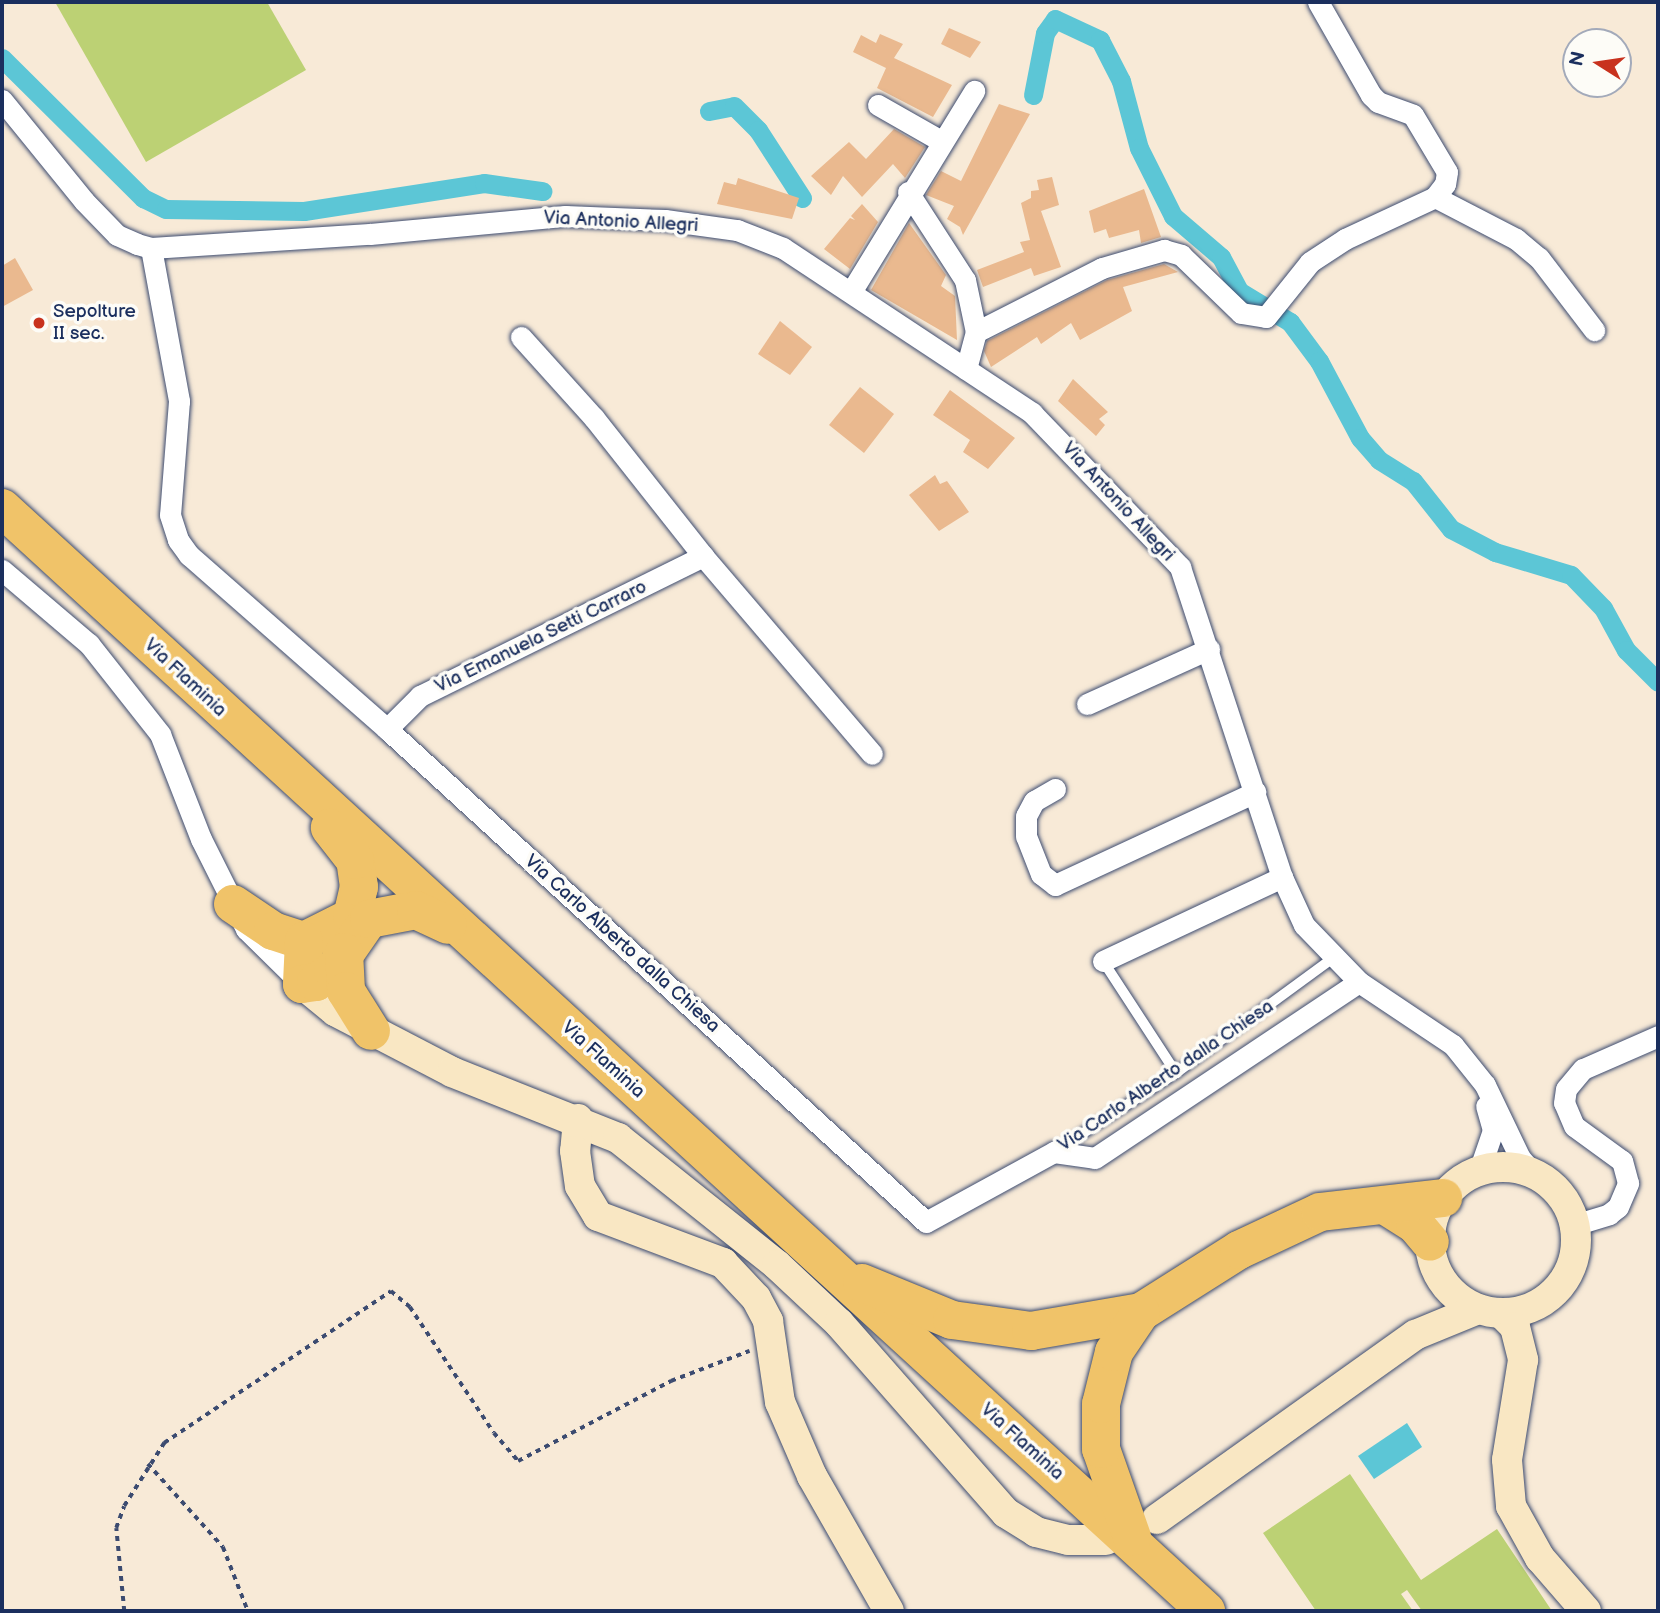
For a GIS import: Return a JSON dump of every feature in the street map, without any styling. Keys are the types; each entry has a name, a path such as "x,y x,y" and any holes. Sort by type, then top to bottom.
{"highway":[{"name":"Via Flaminia","path":"2,508 837,1273 1133,1536 1206,1611"},
{"path":"233,904 273,930 304,941 352,917 359,887 355,860 310,793"},
{"path":"304,941 302,984 316,982 333,971 369,919 389,912 416,910 460,930"},
{"path":"344,952 346,991 371,1031"},
{"path":"837,1273 952,1320 1031,1331 1141,1312 1286,1225 1343,1207 1386,1206 1443,1198"},
{"path":"1386,1206 1415,1224 1434,1259"},
{"path":"1133,1536 1111,1487 1101,1449 1101,1404 1114,1352 1141,1312"}],"main road":[{"path":"302,984 335,1011 452,1072 578,1119 618,1138 777,1265 897,1385 1006,1513 1036,1532 1068,1540 1133,1536 1415,1335 1433,1316 1434,1259 1443,1198 1459,1182 1479,1171 1508,1167 1534,1174 1555,1190 1574,1225 1572,1263 1565,1279 1544,1301 1522,1348"},
{"path":"578,1119 575,1151 580,1186 598,1216 723,1263 756,1298 771,1342 780,1402 812,1476 889,1611"},
{"path":"1434,1259 1456,1297 1515,1327 1522,1348 1522,1378 1507,1460 1511,1506 1540,1558 1586,1611"},
{"path":"1415,1335 1490,1312 1544,1301"}],"street":[{"path":"976,332 1102,268 1164,250 1181,255 1241,313 1266,317 1277,298 1310,262 1345,239 1435,197 1445,184 1447,172 1413,115 1371,95 1318,2"},
{"path":"851,292 908,192 974,91"},
{"name":"Via Antonio Allegri","path":"2,100 84,201 117,235 151,248 565,216 665,220 737,230 783,248 851,292 1032,413 1180,567 1282,877 1304,926 1332,959 1359,982 1453,1045"},
{"path":"878,105 942,141"},
{"path":"908,192 965,280 976,332 965,369"},
{"path":"1435,197 1516,239 1539,258 1594,330"},
{"name":"Via Carlo Alberto dalla Chiesa","path":"151,248 180,401 169,501 178,540 189,555 387,729 926,1222 1055,1152"},
{"path":"521,337 594,418 703,556 872,754"},
{"name":"Via Emanuela Setti Carraro","path":"387,729 421,696 703,556"},
{"path":"2,569 89,644 160,734 246,929 302,984"},
{"path":"1087,705 1209,649"},
{"path":"1055,789 1034,800 1026,816 1027,836 1041,874 1055,885 1255,792"},
{"path":"1103,961 1282,877"},
{"path":"1055,1152 1095,1158 1359,982"},
{"path":"1574,1225 1609,1214 1618,1206 1628,1183 1622,1161 1574,1126 1564,1103 1566,1089 1583,1069 1658,1037"},
{"path":"1453,1045 1482,1098 1493,1130 1479,1171"},
{"path":"1453,1045 1485,1085 1520,1158 1534,1174"}],"lane":[{"name":"Via Carlo Alberto dalla Chiesa","path":"1055,1152 1176,1073 1332,959"},
{"path":"1103,961 1176,1073"}],"path":[{"path":"124,1611 116,1528 148,1464 164,1443 197,1418 391,1291 410,1307 494,1433 518,1461 671,1381 771,1342"},
{"path":"148,1464 223,1547 248,1611"}],"green space":[{"path":"55,2 267,2 306,70 146,162"},
{"path":"1350,1474 1421,1580 1497,1529 1552,1611 1422,1611 1407,1590 1401,1594 1413,1611 1316,1611 1263,1533"}],"water":[{"path":"1407,1423 1422,1447 1374,1479 1358,1456"}],"building":[{"path":"949,28 981,42 970,58 941,44"},
{"path":"880,34 903,44 894,58 952,85 933,117 877,88 886,68 853,52 861,35 876,43"},
{"path":"999,104 1030,114 963,235 960,227 947,219 954,206 926,195 941,171 961,181"},
{"path":"894,129 925,147 905,178 893,164 862,197 843,176 831,195 811,176 849,142 866,159"},
{"path":"1052,177 1059,205 1041,211 1061,267 1034,276 1031,268 983,287 977,270 1024,252 1020,242 1030,240 1021,203 1031,198 1031,191 1039,190 1037,180"},
{"path":"738,178 799,198 792,219 717,204 724,182 736,185"},
{"path":"1144,189 1161,237 1141,243 1139,230 1109,238 1106,229 1094,233 1089,211"},
{"path":"862,204 878,222 850,269 824,249 850,218 855,220 851,216"},
{"path":"909,223 946,275 941,286 955,296 957,340 871,290"},
{"path":"15,258 33,290 2,307 2,266"},
{"path":"1164,264 1178,272 1123,287 1132,311 1080,340 1071,323 1041,344 1037,337 991,367 984,351 987,341 1107,280"},
{"path":"780,321 812,347 790,375 758,354"},
{"path":"1073,379 1108,412 1099,419 1105,425 1096,436 1058,401"},
{"path":"860,387 894,414 864,453 829,425"},
{"path":"950,390 1015,438 988,469 963,452 970,440 933,415"},
{"path":"935,475 940,484 947,481 969,512 939,531 909,495"}],"waterway":[{"path":"1033,95 1045,33 1055,19 1100,40 1121,81 1139,148 1173,216 1221,257 1239,291 1290,322 1319,361 1360,438 1379,460 1413,481 1451,529 1495,552 1571,575 1603,608 1626,650 1658,682"},
{"path":"2,58 143,198 166,209 304,211 484,183 542,191"},
{"path":"709,111 734,106 758,130 802,198"}],"place":[{"name":"Sepolture II sec.","path":"39,323"}]}
